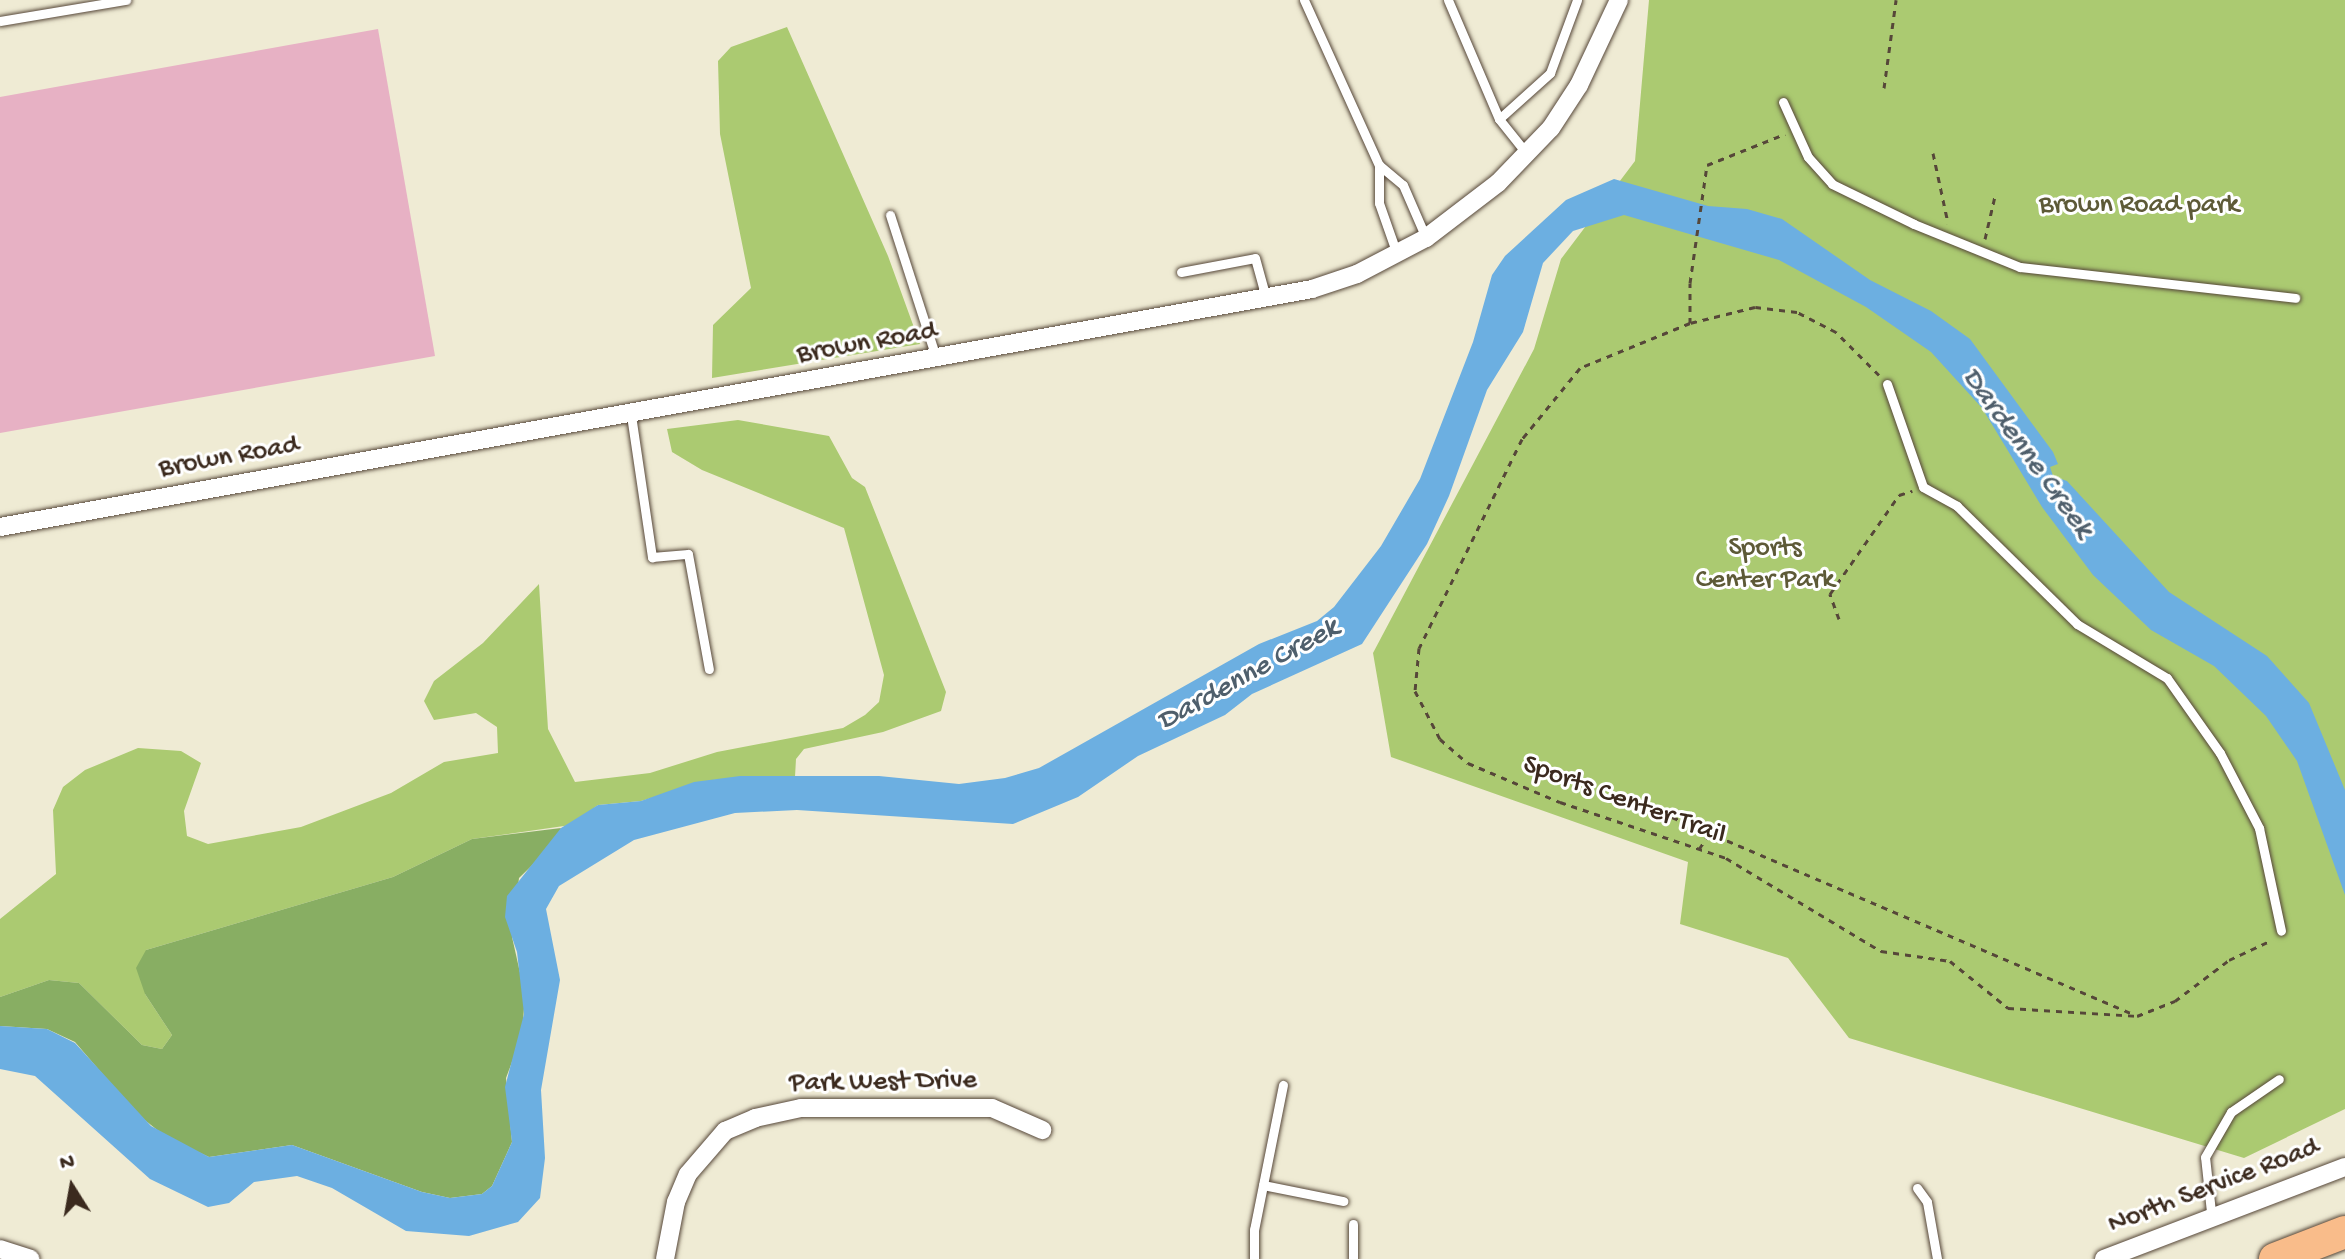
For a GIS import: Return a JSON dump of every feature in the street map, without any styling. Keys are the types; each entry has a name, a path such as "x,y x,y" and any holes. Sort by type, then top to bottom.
{"highway":[{"path":"2275,1259 2345,1232"}],"street":[{"name":"Brown Road","path":"0,527 1267,301 1357,274 1426,238 1465,212 1527,154 1579,85 1619,0"},
{"name":"Park West Drive","path":"665,1259 676,1202 688,1174 725,1131 755,1118 801,1108 992,1108 1042,1130"},
{"name":"North Service Road","path":"2104,1259 2212,1221 2345,1167"},
{"path":"0,1249 30,1259"}],"lane":[{"path":"0,21 126,0"},
{"path":"1304,0 1379,165 1379,203 1397,254"},
{"path":"1448,0 1499,119 1527,154"},
{"path":"1499,119 1550,73 1577,0"},
{"path":"1783,102 1808,157 1832,184 2020,267 2295,298"},
{"path":"1379,165 1403,185 1426,238"},
{"path":"890,215 937,360"},
{"path":"1181,272 1255,258 1267,301"},
{"path":"1887,384 1923,487 1957,506 2077,624 2167,678 2220,753 2259,828 2281,931"},
{"path":"631,415 652,557 688,554 709,669"},
{"path":"2212,1221 2205,1157 2231,1112 2279,1079"},
{"path":"1254,1259 1263,1185 1283,1085"},
{"path":"1263,1185 1343,1201"},
{"path":"1917,1188 1927,1202 1937,1259"},
{"path":"1353,1224 1353,1259"}],"path":[{"path":"1884,88 1896,0"},
{"path":"1690,323 1694,257 1707,165 1796,130"},
{"path":"1933,153 1952,238"},
{"path":"1983,250 1995,196"},
{"name":"Sports Center Trail","path":"1887,384 1836,332 1797,312 1755,307 1690,323 1580,368 1522,439 1419,648 1415,691 1440,739 1468,763 1560,802 1726,858 1881,951 1950,961 2008,1008 2137,1016 2175,1001 2229,960 2281,931"},
{"path":"1839,619 1830,594 1899,495 1923,487"},
{"path":"1672,817 2137,1016"},
{"path":"1699,849 1710,833"}],"green space":[{"name":"Sports Center Park","path":"1649,0 2345,0 2345,1109 2244,1158 1849,1038 1788,958 1680,924 1688,862 1391,757 1373,653 1534,349 1561,259 1635,161"},
{"path":"787,27 888,256 920,344 712,378 713,325 751,288 720,134 718,61 731,47"},
{"path":"738,420 829,436 852,478 865,487 946,692 941,711 883,732 804,749 796,759 795,777 712,780 641,801 598,805 571,825 472,839 393,877 146,950 145,994 172,1035 162,1049 142,1045 79,983 49,980 0,997 0,919 56,874 53,810 63,787 85,770 138,748 181,751 201,763 184,811 187,836 208,844 301,827 391,793 444,762 498,753 497,727 476,713 434,720 424,701 434,681 483,643 539,584 548,729 575,782 650,773 717,752 843,728 865,715 879,702 884,675 844,528 702,470 672,452 667,429"},
{"path":"561,828 552,846 519,878 512,937 525,995 522,1035 506,1078 512,1142 492,1186 482,1194 450,1198 422,1192 292,1145 209,1157 166,1137 136,1113 75,1042 47,1029 0,1026 0,997 49,980 79,983 142,1045 162,1049 172,1035 145,994 136,968 146,950 393,877 472,839"}],"water":[{"name":"Dardenne Creek","path":"1614,179 1708,206 1747,209 1782,219 1870,280 1931,311 1970,339 2053,452 2058,464 2050,467 2053,476 2067,481 2169,592 2267,656 2309,703 2345,790 2345,895 2297,761 2266,716 2214,666 2151,630 2093,575 2042,507 1982,408 1931,352 1866,307 1779,260 1624,215 1573,231 1543,263 1523,332 1487,390 1449,496 1427,544 1362,644 1252,694 1225,715 1138,756 1078,797 1013,824 797,810 735,813 634,840 559,886 546,909 560,980 541,1090 545,1158 540,1198 518,1222 469,1236 406,1231 332,1188 297,1176 254,1182 229,1203 208,1207 150,1179 35,1076 0,1069 0,1026 47,1029 75,1043 151,1126 209,1157 292,1145 422,1192 450,1198 482,1194 492,1186 512,1142 505,1087 524,1014 517,952 505,917 507,896 561,828 598,805 641,801 694,782 740,776 879,776 959,784 1005,778 1039,768 1259,644 1317,621 1334,607 1381,546 1420,479 1473,342 1492,275 1505,256 1566,200"}],"building":[{"path":"378,29 435,356 0,433 0,97"}],"park label":[{"name":"Brown Road park","path":"2139,206"}]}
